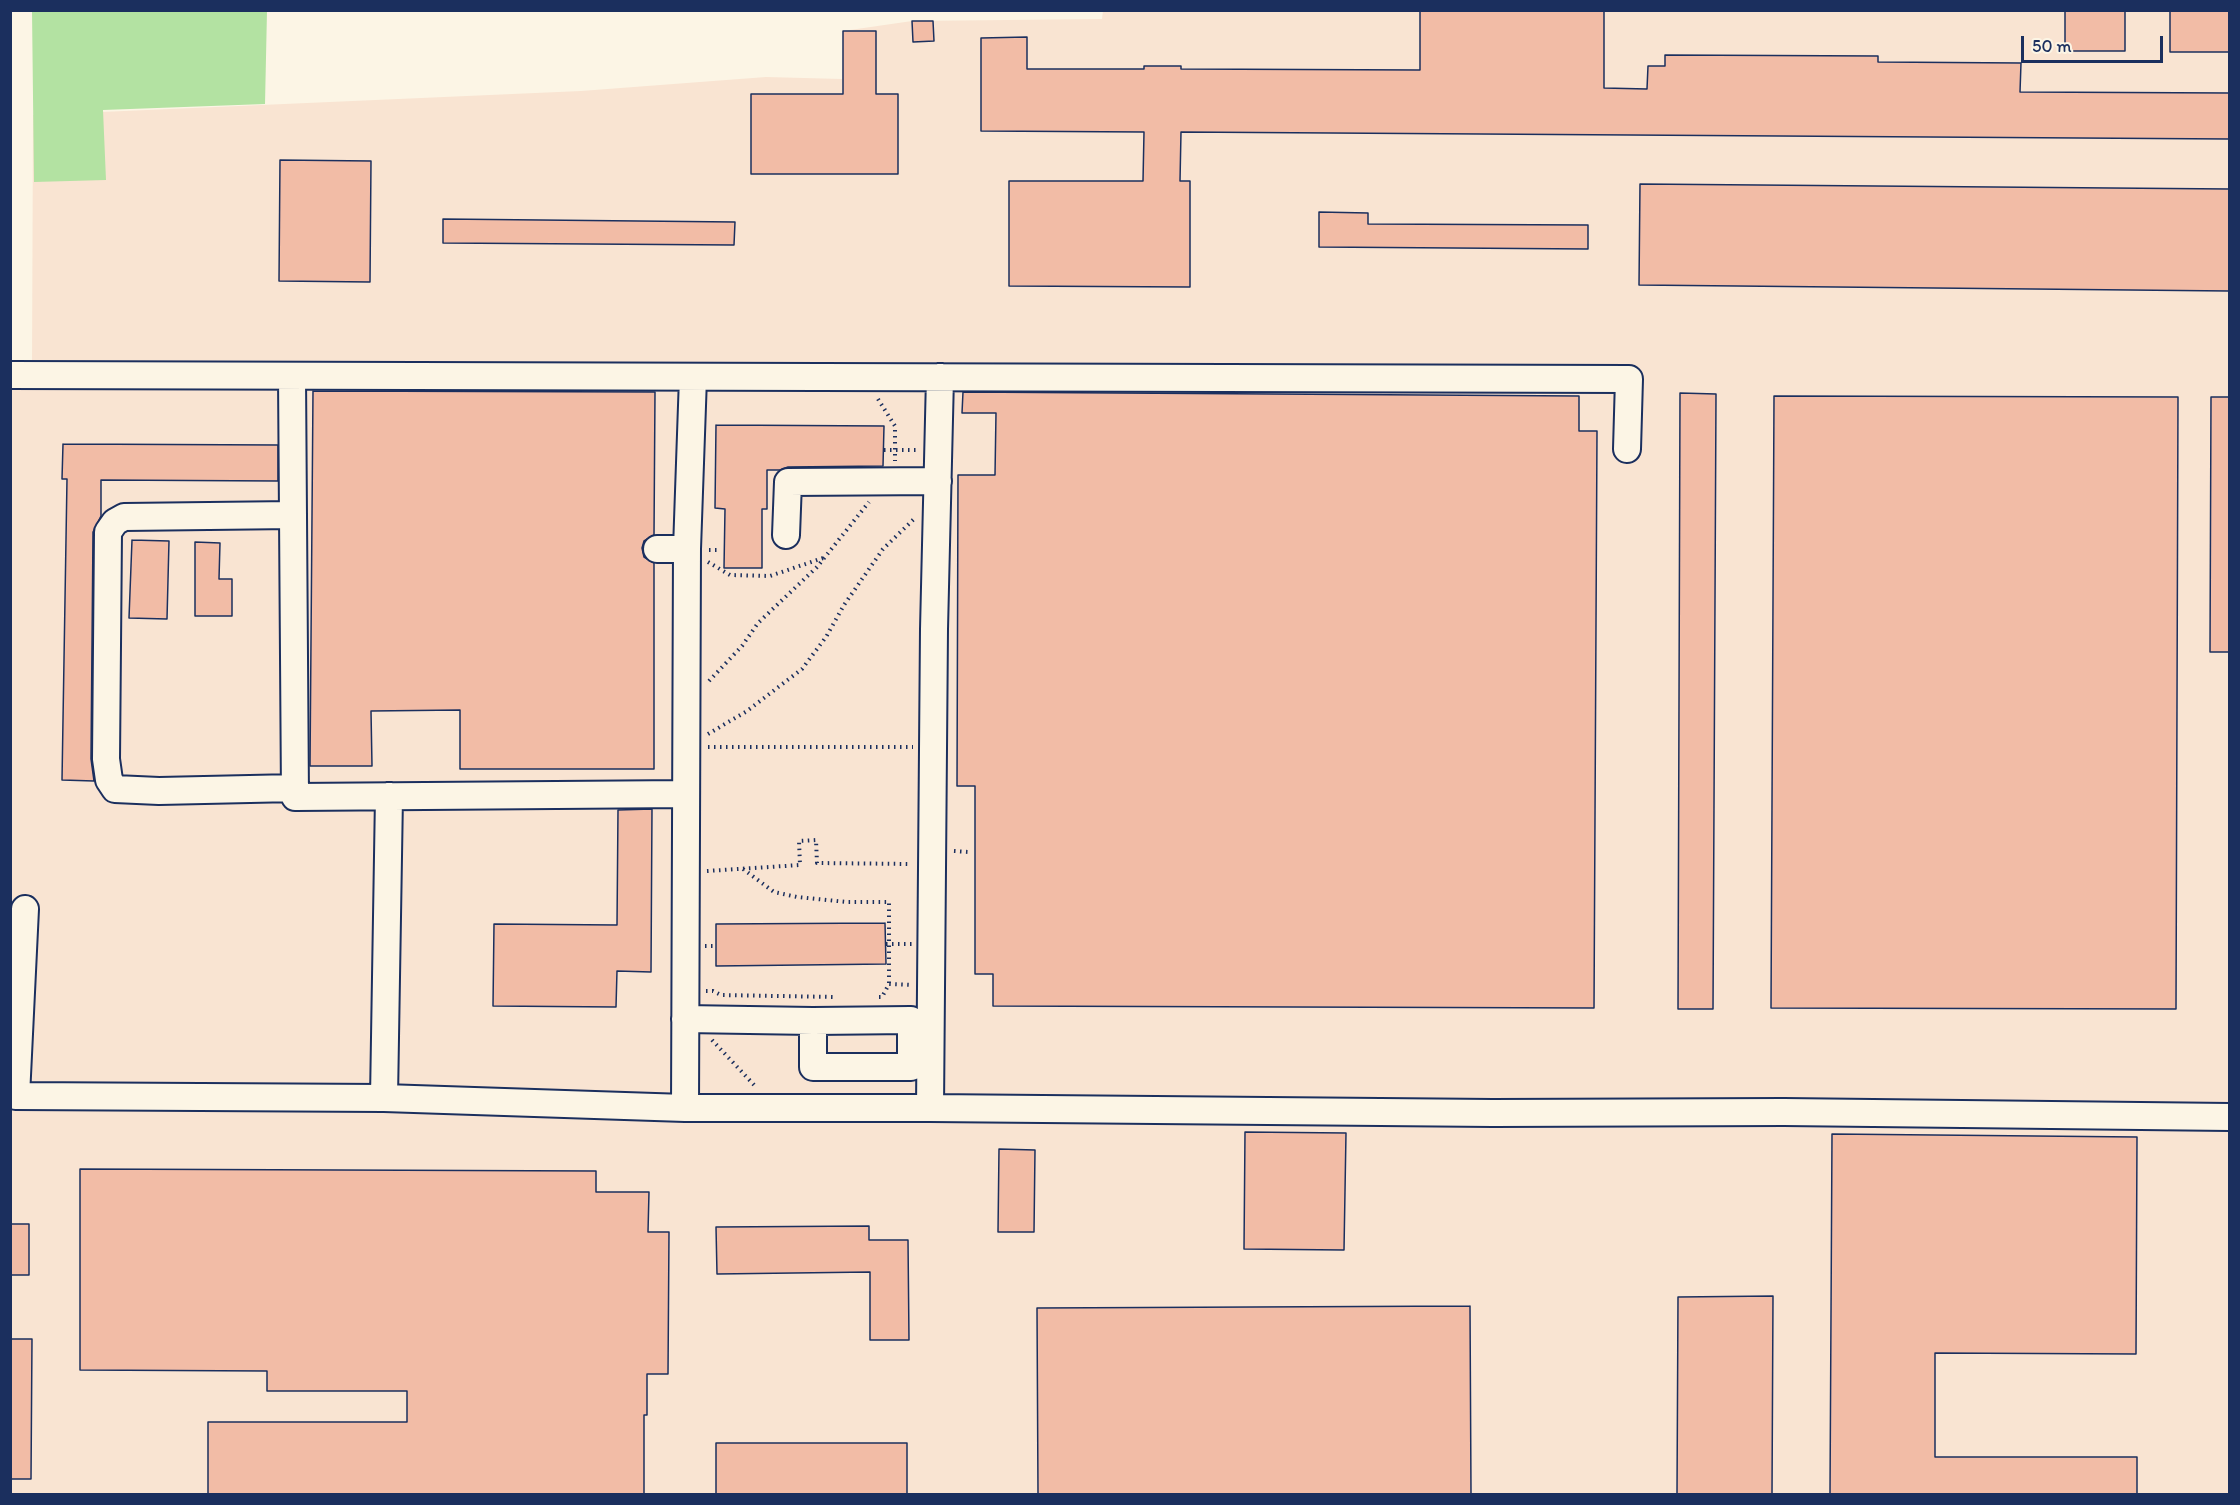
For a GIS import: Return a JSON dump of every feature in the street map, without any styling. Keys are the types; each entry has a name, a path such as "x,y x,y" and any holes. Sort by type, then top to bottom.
{"lane":[{"path":"10,375 1629,379 1627,449"},
{"path":"292,376 295,797 686,794"},
{"path":"685,1108 689,1019 685,991 687,549 693,376"},
{"path":"930,1108 940,377"},
{"path":"786,535 788,482 888,482 938,489"},
{"path":"293,515 124,517 115,522 108,532 106,759 109,780 115,789 159,791 295,788"},
{"path":"657,549 687,549"},
{"path":"384,1098 389,796"},
{"path":"25,909 16,1096 384,1098 685,1108 1493,1113 1784,1112 2229,1117"},
{"path":"689,1019 813,1021"}],"path":[{"path":"686,698 714,677 742,646 758,623 817,567 888,482 895,450 895,426 864,378"},
{"path":"884,450 938,450"},
{"path":"686,747 747,711 802,669 884,549 938,489"},
{"path":"687,549 730,575 770,576 826,557"},
{"path":"686,747 934,747"},
{"path":"686,872 800,865 799,841 816,840 817,863 933,864"},
{"path":"742,869 774,892 847,902 890,902 889,984 882,997 870,997"},
{"path":"889,984 931,985"},
{"path":"685,991 713,991 721,995 836,997"},
{"path":"689,1019 775,1108"}],"shaded area":[{"path":"1103,10 2229,11 2229,1494 11,1494 10,383 32,365 33,115 581,91 766,77 842,79 843,31 912,21 1102,19"}],"green space":[{"path":"32,11 267,11 265,104 103,110 106,180 34,182"}],"building":[{"path":"1420,10 1604,10 1604,88 1647,89 1648,66 1665,66 1665,55 1878,56 1878,62 2021,63 2020,92 2229,93 2229,139 1181,132 1180,181 1190,181 1190,287 1009,286 1009,181 1143,181 1144,132 981,131 981,38 1027,37 1027,69 1144,69 1144,66 1181,66 1181,69 1420,70"},
{"path":"2065,10 2125,10 2125,51 2065,51"},
{"path":"2170,10 2229,10 2229,52 2170,52"},
{"path":"912,21 933,21 934,41 913,42"},
{"path":"843,31 876,31 876,94 898,94 898,174 751,174 751,94 843,94"},
{"path":"280,160 371,161 370,282 279,281"},
{"path":"1640,184 2229,189 2229,291 1639,285"},
{"path":"1319,212 1368,213 1368,224 1588,225 1588,249 1319,247"},
{"path":"443,219 735,222 734,245 443,243"},
{"path":"313,391 655,392 654,535 644,541 642,548 644,557 654,563 654,769 460,769 460,710 371,711 372,766 310,766"},
{"path":"963,392 1579,396 1579,431 1597,431 1594,1008 993,1006 993,974 975,974 975,786 957,786 958,475 995,475 996,413 962,413"},
{"path":"1680,393 1716,394 1713,1009 1678,1009"},
{"path":"1774,396 2178,397 2176,1009 1771,1008"},
{"path":"2211,397 2229,397 2229,652 2210,652"},
{"path":"716,425 884,426 883,466 788,467 780,470 767,470 767,509 762,509 762,568 724,568 725,509 715,508"},
{"path":"63,444 278,445 278,481 101,480 101,516 93,532 91,759 94,781 62,780 67,479 62,479"},
{"path":"132,540 169,541 167,619 129,618"},
{"path":"195,542 220,543 219,579 232,579 232,616 195,616"},
{"path":"652,809 651,972 617,971 616,1007 493,1006 494,924 617,925 618,810"},
{"path":"885,923 886,964 716,966 716,924"},
{"path":"1245,1132 1346,1133 1344,1250 1244,1249"},
{"path":"1832,1134 2137,1137 2136,1354 1935,1353 1935,1457 2137,1457 2137,1494 1830,1494"},
{"path":"999,1149 1035,1150 1034,1232 998,1232"},
{"path":"80,1169 596,1171 596,1192 649,1192 648,1232 669,1232 668,1374 647,1374 647,1415 644,1415 644,1494 208,1494 208,1422 407,1422 407,1391 267,1391 267,1371 80,1370"},
{"path":"10,1224 29,1224 29,1275 10,1275"},
{"path":"869,1226 869,1240 908,1240 909,1340 870,1340 870,1272 717,1274 716,1227"},
{"path":"1773,1296 1772,1494 1677,1494 1678,1297"},
{"path":"1470,1306 1471,1494 1038,1494 1037,1308"},
{"path":"10,1339 32,1339 31,1479 10,1479"},
{"path":"716,1443 907,1443 907,1494 716,1494"}]}
